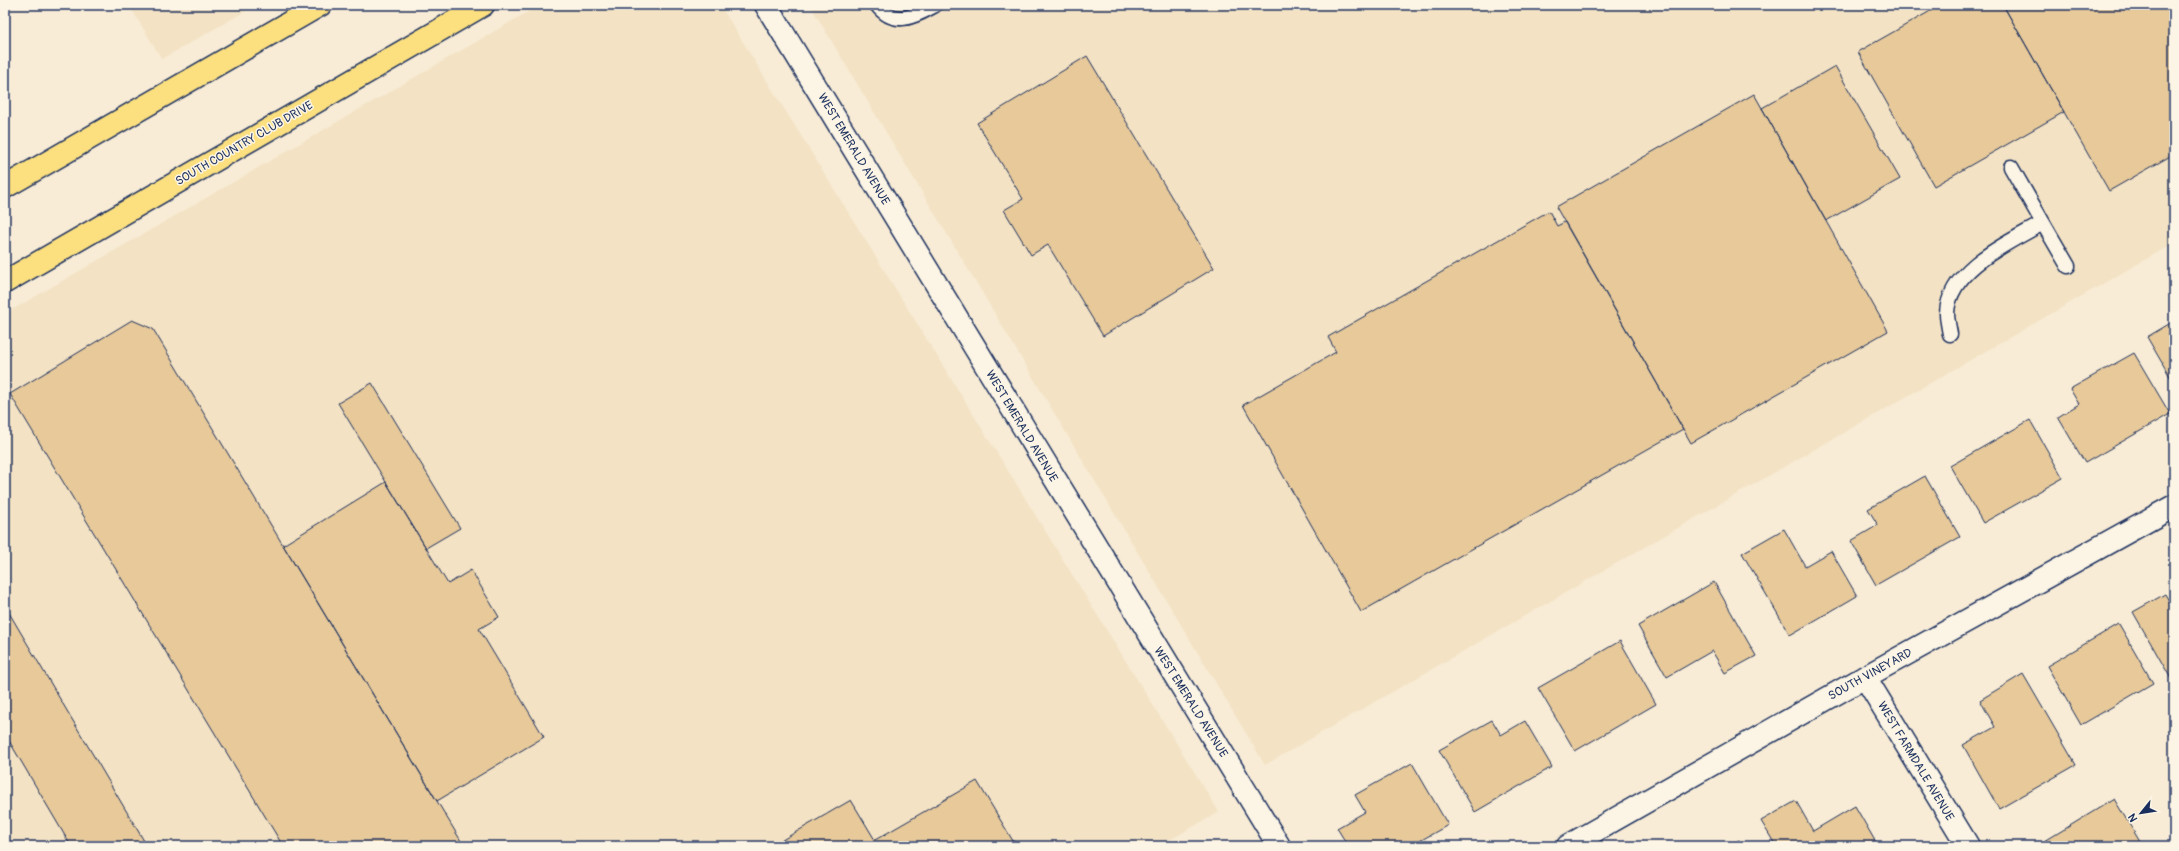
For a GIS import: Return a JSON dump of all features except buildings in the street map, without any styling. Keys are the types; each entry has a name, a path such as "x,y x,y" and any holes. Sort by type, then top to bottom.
{"main road":[{"path":"5,187 320,5"},
{"name":"SOUTH COUNTRY CLUB DRIVE","path":"5,282 484,5"}],"street":[{"name":"WEST EMERALD AVENUE","path":"766,5 1279,846"},
{"name":"SOUTH VINEYARD","path":"1568,846 1865,677 2174,506"},
{"name":"WEST FARMDALE AVENUE","path":"1865,677 1968,846"}],"lane":[{"path":"877,5 892,18 911,19 935,5"},
{"path":"2011,167 2068,266"},
{"path":"1950,334 1947,312 1958,282 1968,270 1997,250 2043,223"}],"shaded area":[{"path":"129,5 256,5 162,59"},
{"path":"540,5 720,5 1219,812 1159,846 5,846 5,314"},
{"path":"810,5 2174,5 2174,243 1265,765"}]}
